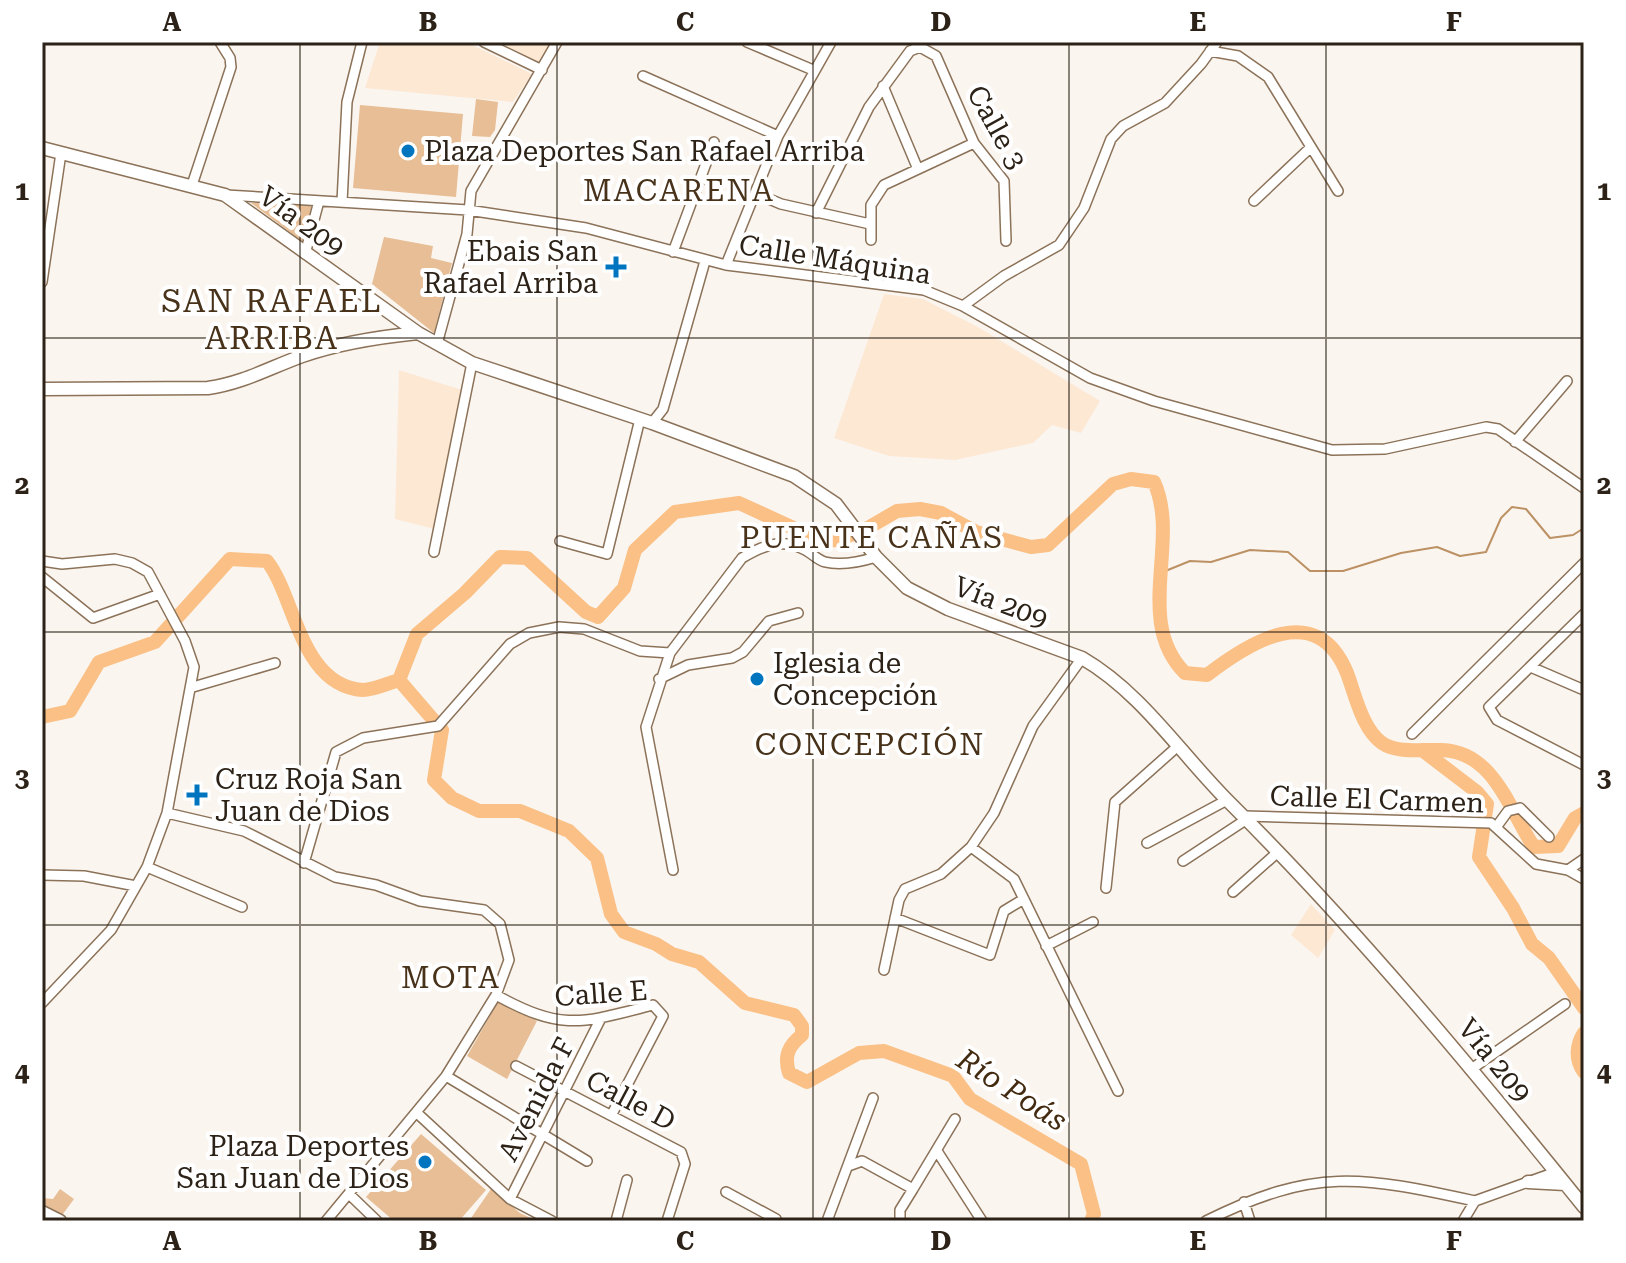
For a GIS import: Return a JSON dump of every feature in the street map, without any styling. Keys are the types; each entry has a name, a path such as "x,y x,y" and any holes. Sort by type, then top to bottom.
{"main road":[{"name":"Vía 209","path":"42,148 225,195 418,333 472,363 646,421 794,476 836,504 876,557 907,588 948,609 1082,658 1117,681 1347,924 1584,1207"},
{"path":"386,336 389,326 387,311"},
{"path":"42,389 208,388 231,385 301,356 386,336 418,333"},
{"path":"1528,1182 1565,1184"},
{"path":"42,1212 60,1221"}],"street":[{"path":"192,185 231,67 230,58 220,42"},
{"path":"342,202 347,102 362,42"},
{"path":"484,42 542,70"},
{"path":"437,344 467,234 471,191 557,42"},
{"path":"747,42 813,70"},
{"path":"726,265 778,136 831,42"},
{"path":"963,306 1004,276 1059,245 1084,208 1111,139 1123,126 1165,103 1217,42"},
{"name":"Calle 3","path":"883,86 910,51 920,47 936,56 974,143 1006,188 1006,241"},
{"path":"1210,51 1238,56 1268,77 1338,191"},
{"path":"643,76 778,136"},
{"path":"883,86 917,167"},
{"path":"816,213 883,86"},
{"path":"673,252 714,142"},
{"path":"871,240 871,205 878,192 917,167 974,143"},
{"path":"1254,201 1310,148"},
{"path":"42,282 61,153"},
{"path":"755,193 781,204 870,224"},
{"name":"Calle Máquina","path":"225,195 468,210 586,228 726,265 924,290 963,306 1090,378 1154,401 1332,450 1399,447 1448,433 1486,427 1498,429 1584,488"},
{"path":"305,254 319,201"},
{"path":"560,541 607,554 646,421 663,409 705,261"},
{"path":"434,552 472,363"},
{"path":"1515,442 1567,381"},
{"path":"673,870 646,727 659,679 670,653 742,558 759,548 781,542 803,549 823,562 857,563 876,557"},
{"path":"42,561 62,564 115,559 132,563 148,572 185,641 194,667 193,687 167,813 147,867 111,930 42,1003"},
{"path":"1412,734 1584,563"},
{"path":"42,577 93,618 160,594"},
{"path":"659,679 688,665 732,658 743,652 769,621 798,613"},
{"path":"1584,614 1533,668 1490,704 1491,715 1584,765"},
{"path":"304,863 336,752 363,738 403,729 429,730 446,719 510,644 529,633 559,627 584,629 640,651 670,653"},
{"path":"884,970 895,918 905,889 941,874 971,847 994,813 1033,726 1082,658"},
{"path":"193,687 275,663"},
{"path":"1533,668 1584,690"},
{"path":"1106,888 1115,802 1178,746"},
{"path":"1147,843 1227,800"},
{"path":"1494,824 1508,811 1520,808 1549,837"},
{"path":"167,813 244,831 335,877 376,885 420,901 484,910 493,915 506,941 509,960 496,995 446,1076 326,1221"},
{"path":"1183,861 1246,817"},
{"name":"Calle El Carmen","path":"1246,817 1494,824 1536,864 1568,870 1584,879"},
{"path":"971,847 1014,879 1118,1091"},
{"path":"1233,892 1278,852"},
{"path":"1568,870 1584,859"},
{"path":"147,867 242,907"},
{"path":"42,875 84,876 136,886"},
{"path":"895,918 990,955 1004,911 1024,899"},
{"path":"1046,946 1093,922"},
{"name":"Calle E","path":"496,995 544,1019 565,1023 653,1005 663,1016 612,1114"},
{"path":"1470,1070 1565,1004"},
{"name":"Avenida F","path":"510,1199 544,1137 601,1018"},
{"name":"Calle D","path":"516,1066 681,1152 685,1164 667,1221"},
{"path":"446,1076 587,1161"},
{"path":"827,1221 851,1165 873,1098"},
{"path":"417,1113 510,1199 552,1221"},
{"path":"900,1221 900,1210 955,1119"},
{"path":"937,1151 982,1221"},
{"path":"851,1165 862,1161 913,1189"},
{"path":"1206,1221 1244,1202 1286,1188 1345,1180 1374,1181 1475,1201 1556,1172"},
{"path":"616,1221 627,1180"},
{"path":"726,1192 775,1220 789,1221"},
{"path":"349,1194 377,1221"},
{"path":"1463,1221 1475,1201"},
{"path":"1244,1202 1250,1221"}],"shaded area":[{"path":"380,42 466,42 532,74 513,102 365,88"},
{"path":"499,42 552,42 539,64"},
{"path":"476,99 498,102 495,130 490,137 472,136"},
{"name":"Plaza Deportes San Rafael Arriba","path":"360,105 463,114 456,197 353,188"},
{"path":"251,203 312,204 303,242"},
{"path":"384,237 433,246 431,258 452,263 434,333 372,284"},
{"path":"884,294 923,299 978,327 1100,401 1081,433 1052,425 1033,443 955,460 889,456 834,438"},
{"path":"399,370 462,390 435,529 395,519"},
{"path":"1311,904 1335,930 1318,958 1291,935"},
{"path":"498,1002 537,1021 507,1079 467,1056"},
{"name":"Plaza Deportes San Juan de Dios","path":"421,1134 486,1190 459,1221 394,1221 366,1197"},
{"path":"60,1189 74,1199 60,1218 42,1208 42,1198 53,1199"},
{"path":"491,1189 520,1213 537,1221 469,1221"}],"waterway":[{"path":"399,680 417,634 465,593 500,557 527,558 586,612 598,617 624,588 635,550 675,512 739,503 822,541 838,540 866,529 897,511 920,509 941,513 976,532 1031,547 1048,545 1113,484 1131,479 1154,482 1161,505 1163,529 1159,605 1162,630 1170,652 1185,673 1207,675 1243,650 1282,634 1301,632 1319,637 1334,650 1347,673 1360,711 1375,737 1396,749 1442,750 1460,753 1475,761 1499,786 1534,847 1558,846 1575,818 1584,813"},
{"path":"1158,574 1190,561 1211,562 1250,550 1288,552 1310,571 1343,571 1401,553 1437,547 1460,556 1486,552 1501,518 1512,507 1526,509 1550,538 1573,535 1584,528"},
{"path":"42,717 70,711 99,662 155,642 230,559 267,561 277,576 312,657 325,673 342,685 363,690 399,680"},
{"name":"Río Poás","path":"399,680 442,730 434,780 452,798 479,811 520,811 569,831 597,858 611,914 624,932 656,944 672,954 699,962 745,1003 794,1015 802,1026 802,1035 788,1052 789,1073 807,1082 859,1053 884,1051 953,1076 970,1099 1081,1164 1094,1214 1091,1221"},
{"path":"1422,750 1477,792 1487,804 1479,857 1513,908 1532,944 1549,958 1584,1008"},
{"path":"1584,1033 1578,1052 1584,1072"}],"place":[{"name":"Plaza Deportes San Rafael Arriba","path":"408,151"},
{"name":"Ebais San Rafael Arriba","path":"616,267"},
{"name":"Iglesia de Concepción","path":"757,679"},
{"name":"Cruz Roja San Juan de Dios","path":"197,795"},
{"name":"Plaza Deportes San Juan de Dios","path":"425,1162"}],"district":[{"name":"MACARENA","path":"679,191"},
{"name":"SAN RAFAEL ARRIBA","path":"272,320"},
{"name":"PUENTE CAÑAS","path":"872,538"},
{"name":"CONCEPCIÓN","path":"870,745"},
{"name":"MOTA","path":"451,978"}]}
